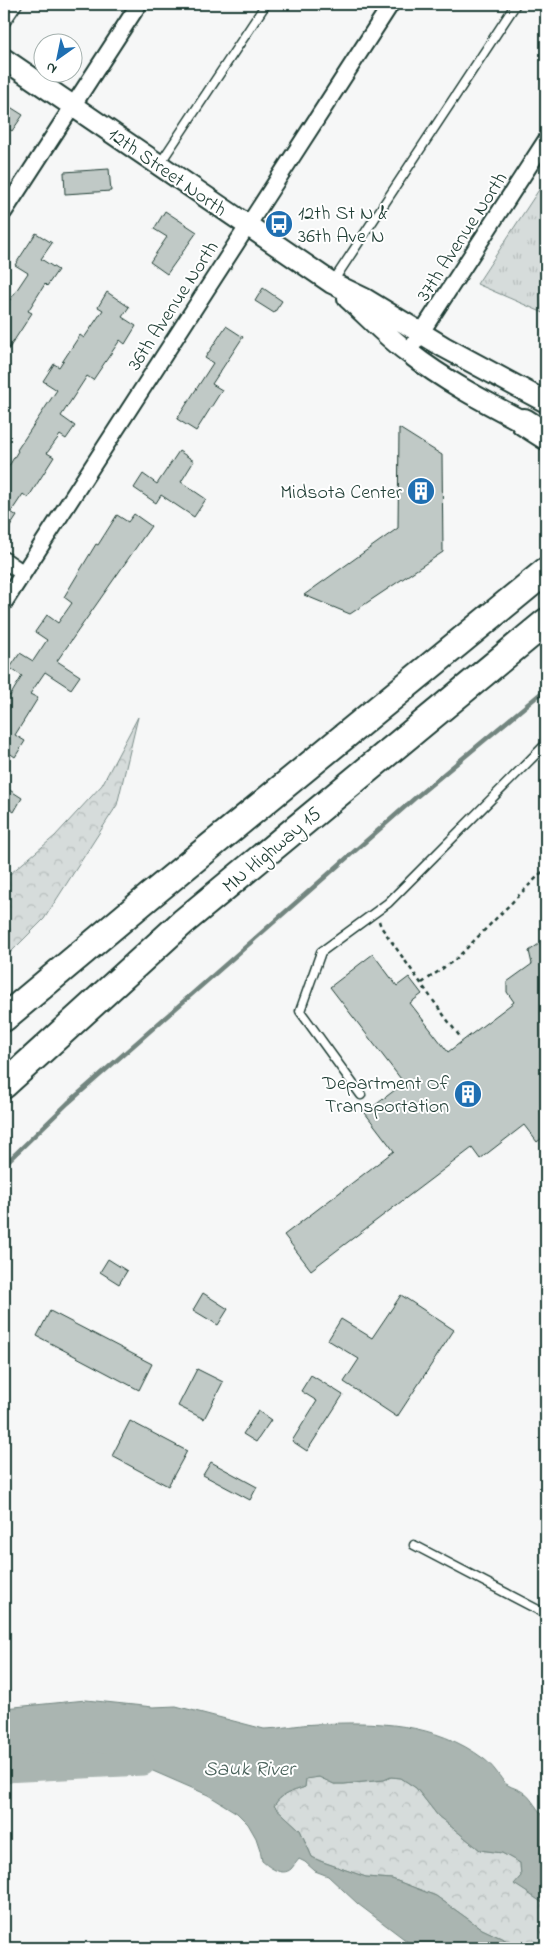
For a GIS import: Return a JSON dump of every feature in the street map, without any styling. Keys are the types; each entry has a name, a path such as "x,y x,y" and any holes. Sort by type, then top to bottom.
{"highway":[{"path":"381,707 546,550"},
{"name":"MN Highway 15","path":"4,1018 546,572"},
{"name":"MN Highway 15","path":"4,1085 183,922 546,622"}],"street":[{"path":"4,212 139,4"},
{"name":"36th Avenue North","path":"4,604 391,4"},
{"name":"12th Street North","path":"4,59 332,283 408,353 457,385 539,431"},
{"name":"37th Avenue North","path":"408,353 546,140"},
{"name":"12th Street North","path":"332,283 365,298 477,366 546,402"},
{"path":"4,560 23,573"}],"lane":[{"path":"4,25 18,4"},
{"path":"159,165 266,4"},
{"path":"332,283 516,4"},
{"path":"361,1095 300,1011 321,952 388,903 546,744"},
{"path":"414,1545 546,1614"}],"path":[{"path":"422,983 456,959 546,868"},
{"path":"376,912 381,927 422,983 425,991 461,1038"}],"green space":[{"path":"546,179 546,314 477,284"},
{"path":"138,717 117,805 44,919 4,959 4,879 55,836 102,785"},
{"path":"319,1777 334,1784 384,1780 391,1777 401,1778 416,1788 438,1816 480,1850 502,1853 520,1863 521,1876 515,1884 546,1905 546,1926 542,1932 545,1938 541,1944 518,1946 482,1929 436,1896 392,1879 366,1877 312,1857 300,1830 274,1806 283,1796 305,1787 305,1779"}],"water":[{"name":"Sauk River","path":"86,1700 153,1707 176,1706 264,1729 339,1723 404,1726 446,1738 465,1747 493,1767 506,1784 527,1795 546,1818 546,1905 514,1884 521,1876 520,1863 502,1853 480,1850 438,1816 416,1788 401,1778 391,1777 384,1780 344,1784 334,1784 319,1777 306,1779 305,1787 283,1796 274,1806 300,1830 312,1857 366,1877 392,1879 436,1896 482,1929 518,1946 541,1944 545,1938 542,1932 546,1926 546,1948 416,1948 358,1904 328,1876 315,1871 305,1862 299,1859 291,1869 284,1872 268,1866 262,1861 256,1838 248,1824 237,1813 208,1795 146,1768 112,1765 74,1765 59,1772 39,1773 4,1784 4,1708"}],"building":[{"path":"4,103 23,115 12,131 4,126"},
{"path":"109,169 111,191 65,194 64,172"},
{"path":"165,211 197,232 167,274 150,262 167,237 154,229"},
{"path":"36,233 52,243 41,259 58,270 47,286 45,284 28,311 32,313 4,356 4,295 10,300 28,273 15,265"},
{"path":"263,288 282,301 274,313 255,301"},
{"path":"107,292 129,307 122,317 136,326 125,344 120,340 93,380 87,376 61,416 75,426 66,439 60,435 47,453 54,457 28,498 23,494 11,512 17,516 4,536 4,474 17,450 57,390 43,381 54,364 59,367 80,335 84,338 103,310 98,307"},
{"path":"226,326 243,337 212,384 222,390 196,431 177,419 213,363 205,358"},
{"name":"Midsota Center","path":"399,428 442,455 443,552 350,614 304,595 398,528"},
{"path":"179,451 194,461 181,482 206,499 194,517 161,495 156,503 134,488 143,474 157,484"},
{"path":"134,514 151,526 57,661 80,676 71,689 45,672 30,694 38,698 15,735 25,741 15,757 5,750 4,752 4,692 10,696 22,676 10,668 20,653 33,661 47,640 35,632 47,615 58,623 72,603 64,597 96,544 98,545 117,515 128,522"},
{"path":"8,789 22,798 14,812 4,805 4,796"},
{"name":"Department Of Transportation","path":"546,939 546,1135 537,1142 524,1125 480,1159 472,1148 311,1270 284,1235 394,1151 365,1113 404,1083 330,987 373,954 397,986 409,977 422,994 410,1003 448,1052 514,1002 507,992 507,982 532,964 529,951"},
{"path":"108,1259 127,1271 119,1284 100,1272"},
{"path":"203,1293 228,1309 218,1325 193,1310"},
{"path":"401,1295 454,1330 397,1417 344,1382 359,1359 328,1340 341,1319 372,1338"},
{"path":"50,1311 152,1364 139,1390 37,1336"},
{"path":"197,1369 223,1382 204,1419 178,1406"},
{"path":"311,1375 343,1395 307,1451 292,1441 317,1401 301,1391"},
{"path":"258,1411 271,1420 256,1442 243,1434"},
{"path":"130,1421 187,1451 168,1486 112,1456"},
{"path":"211,1462 257,1487 250,1500 203,1475"}],"waterway":[{"path":"4,1165 68,1103 415,798 546,689"},
{"name":"Sauk River","path":"4,1770 143,1763"}],"place":[{"name":"12th St N & 36th Ave N","path":"279,224"},
{"name":"Midsota Center","path":"421,491"},
{"name":"Department Of Transportation","path":"468,1094"}]}
